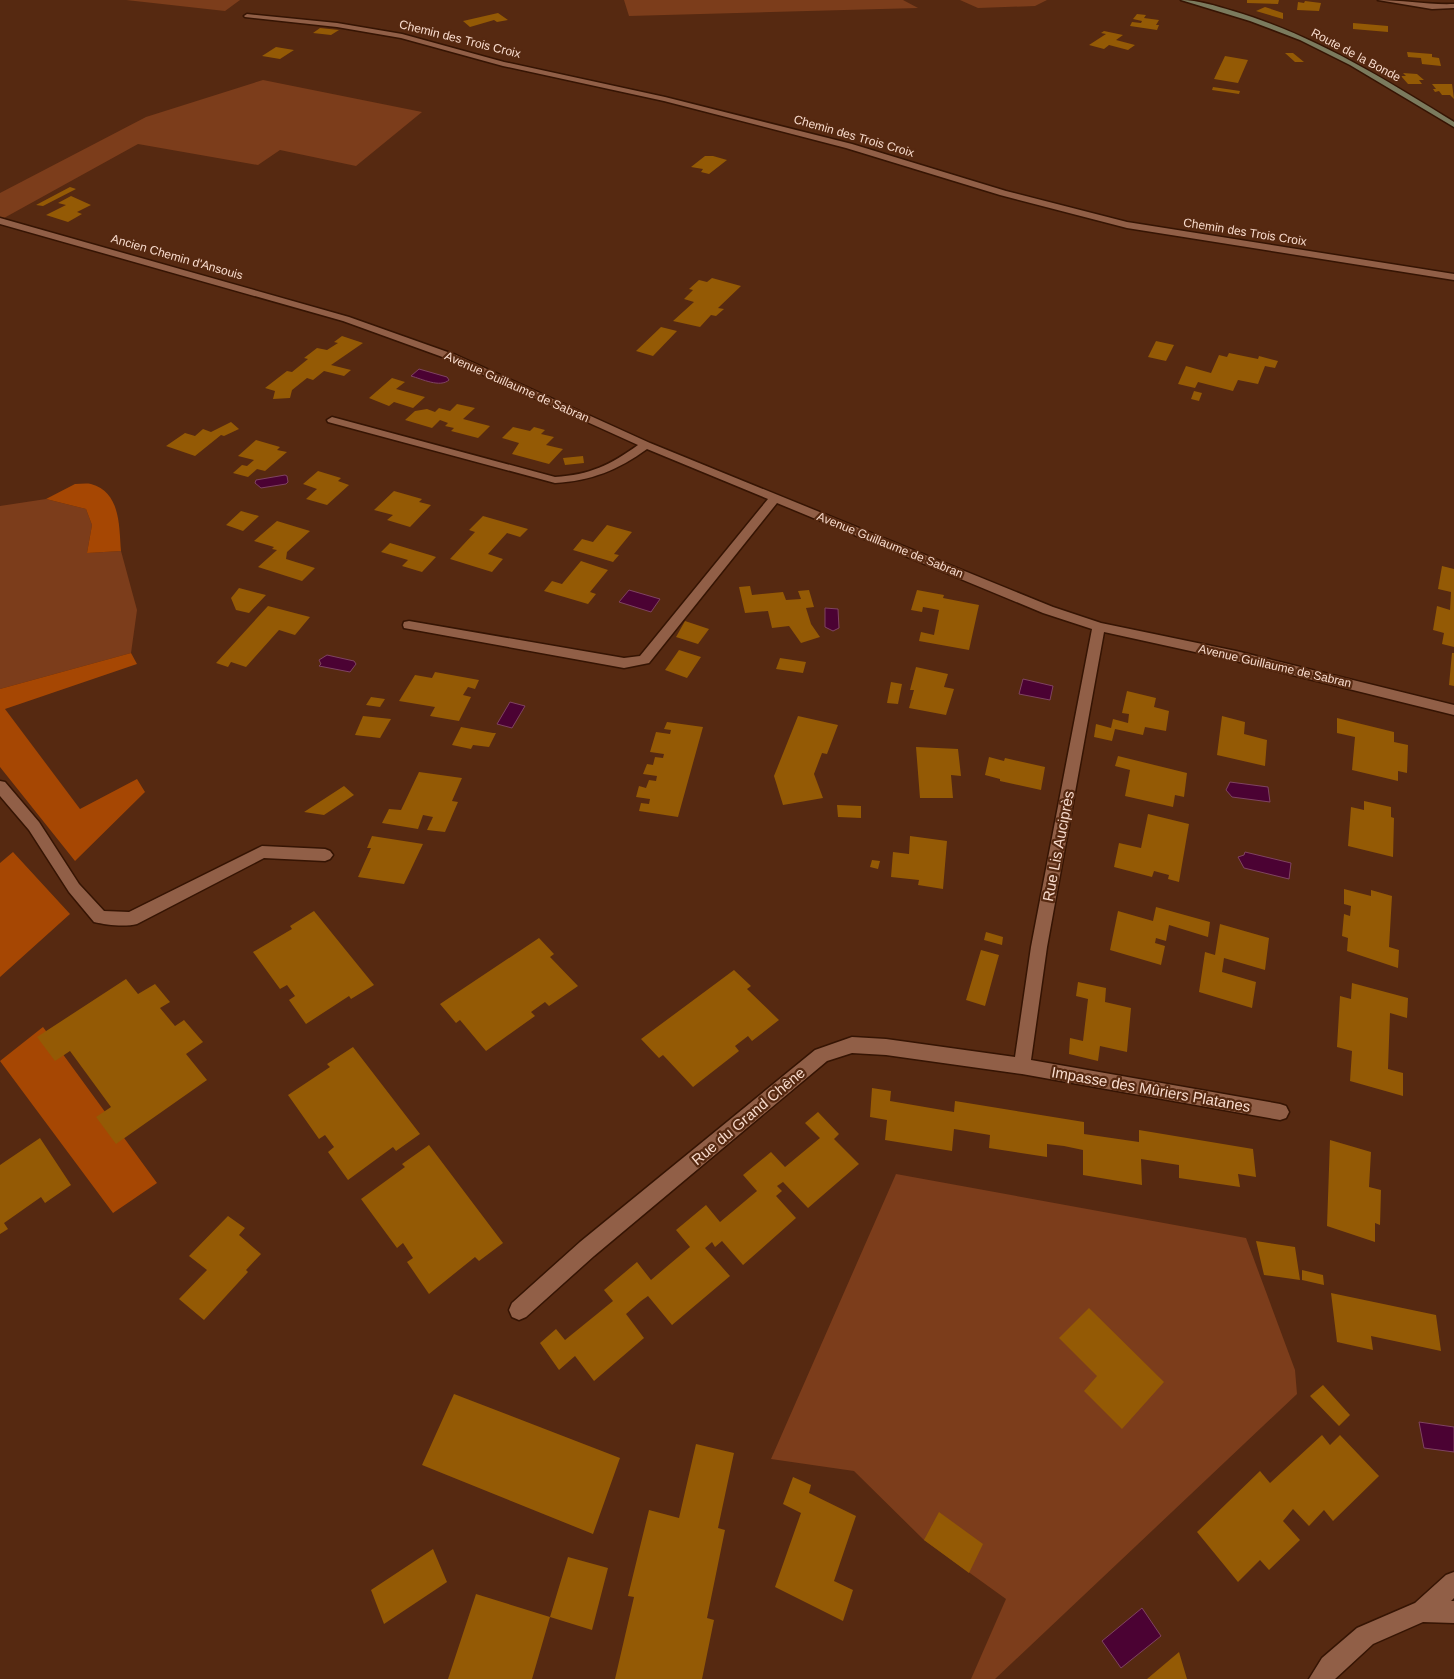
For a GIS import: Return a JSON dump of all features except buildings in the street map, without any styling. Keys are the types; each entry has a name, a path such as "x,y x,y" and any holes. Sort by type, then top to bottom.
{"main road":[{"name":"Route de la Bonde","path":"1184,0 1255,20 1316,44 1452,122"}],"street":[{"path":"1381,0 1432,7 1454,6"},
{"name":"Chemin des Trois Croix","path":"247,16 337,25 402,36 503,64 665,98 849,146 1012,196 1126,225 1454,277"},
{"name":"Ancien Chemin d'Ansouis","path":"0,221 346,319"},
{"name":"Avenue Guillaume de Sabran","path":"346,319 452,358 646,445 1048,610 1098,627 1236,656 1454,710"},
{"path":"332,420 555,480 575,479 600,473 615,467 646,445"},
{"path":"409,625 624,663 644,660 775,498"},
{"name":"Rue Lis Auciprès","path":"1022,1066 1039,947 1098,627"},
{"path":"0,786 34,826 74,888 100,917 130,919 262,852 326,855"},
{"name":"Rue du Grand Chêne","path":"519,1310 587,1249 821,1056 852,1045 886,1047 1022,1066"},
{"name":"Impasse des Mûriers Platanes","path":"1022,1066 1280,1112"},
{"path":"1321,1679 1330,1666 1365,1636 1423,1611 1454,1583"},
{"path":"1423,1611 1454,1612"}],"shaded area":[{"path":"126,0 240,0 225,11"},
{"path":"624,0 903,0 918,8 629,16"},
{"path":"960,0 1047,0 1035,6 978,8"},
{"path":"263,80 422,112 356,166 280,150 258,165 138,144 4,218 0,217 0,193 146,117"},
{"path":"419,369 447,377 449,380 436,383 411,376"},
{"path":"285,475 288,482 286,484 261,488 255,483 256,480"},
{"path":"75,484 91,484 101,488 108,494 113,502 119,521 121,551 87,553 92,525 86,509 46,499"},
{"path":"46,499 86,509 92,525 87,553 121,551 137,610 131,653 0,689 0,506"},
{"path":"629,590 660,599 651,612 619,602"},
{"path":"825,608 838,609 839,628 833,631 825,627"},
{"path":"131,653 137,664 5,709 80,809 137,779 145,792 75,861 0,767 0,689"},
{"path":"327,655 354,661 356,664 350,672 319,666 321,664 319,660"},
{"path":"1023,679 1053,686 1050,700 1019,694"},
{"path":"510,702 525,706 512,728 497,724"},
{"path":"1230,782 1268,787 1270,802 1232,797 1226,790"},
{"path":"13,852 70,914 0,977 0,863"},
{"path":"1245,852 1291,863 1289,879 1244,868 1238,857 1244,855"},
{"path":"43,1027 157,1183 113,1213 0,1061"},
{"path":"896,1174 1246,1238 1295,1370 1297,1394 995,1679 971,1679 1006,1599 924,1540 854,1471 771,1459"},
{"path":"1419,1422 1454,1427 1454,1452 1424,1448"},
{"path":"1142,1608 1161,1636 1121,1668 1102,1641"}]}
